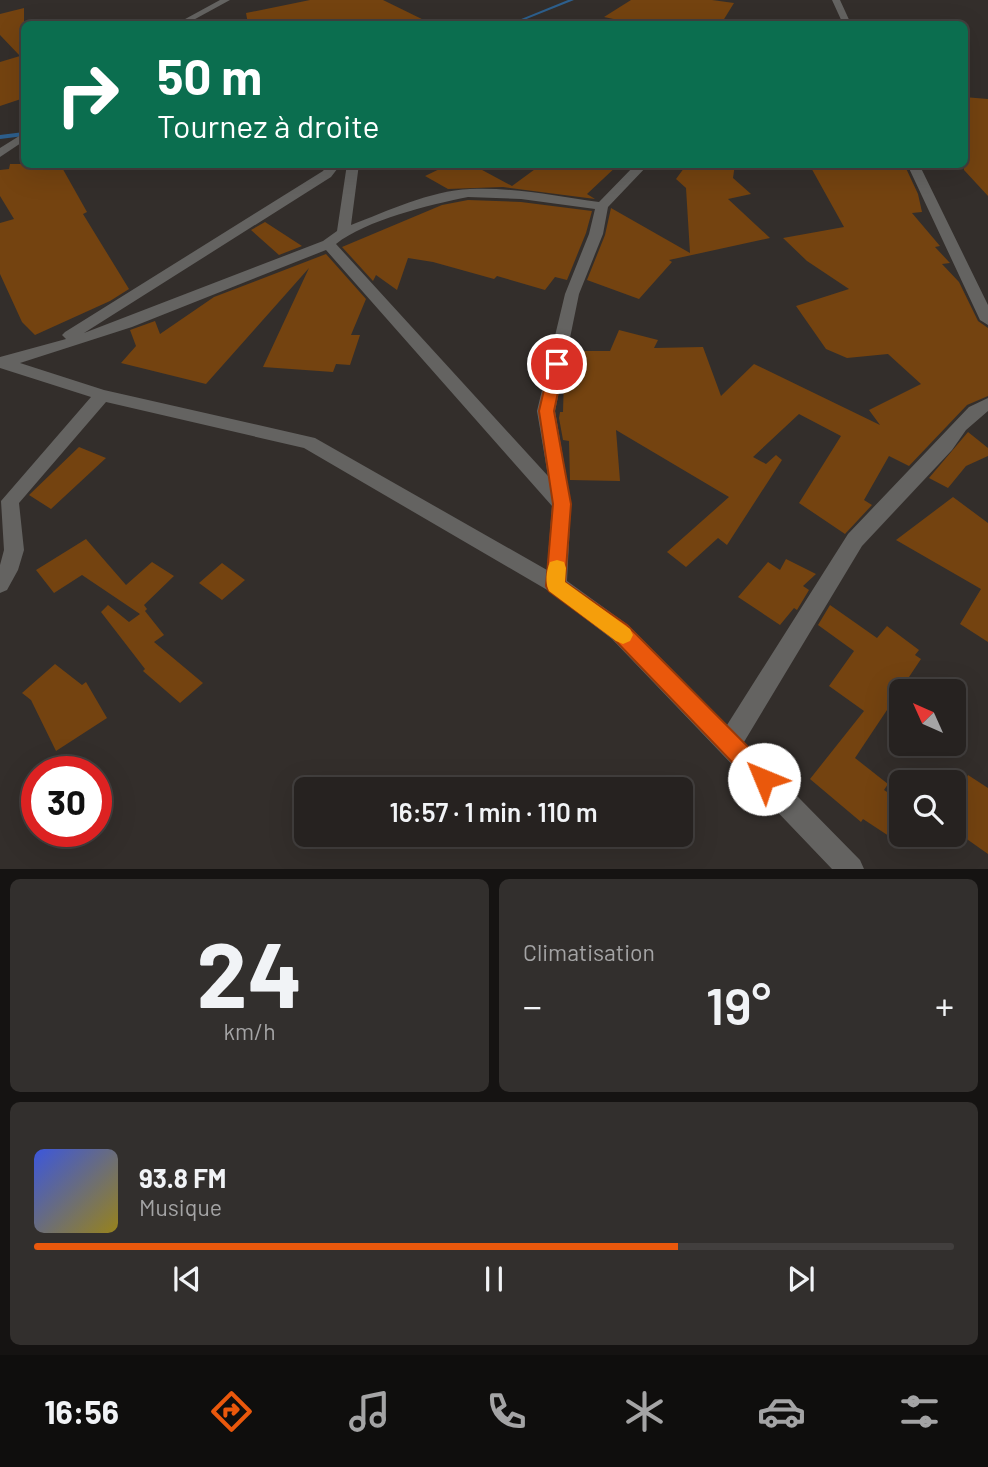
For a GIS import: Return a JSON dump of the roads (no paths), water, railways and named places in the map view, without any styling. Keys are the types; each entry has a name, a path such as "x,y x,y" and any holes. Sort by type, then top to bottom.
{"street":[{"path":"186,21 226,0"},
{"path":"836,0 846,21"},
{"path":"3,149 21,137"},
{"path":"3,149 21,146"},
{"path":"40,353 327,174 332,168"},
{"path":"343,232 352,168"},
{"path":"556,586 562,504 547,411 572,294 596,234 601,206 639,168"},
{"path":"915,168 988,320"},
{"path":"0,362 40,353 122,325 328,244 343,232 422,203 468,193 521,195 601,206"},
{"path":"328,244 562,504"},
{"path":"0,362 102,395 309,443 556,586 620,632 851,869"},
{"path":"0,584 10,569 16,547 10,501 102,395"},
{"path":"729,744 855,540 967,419 988,404"}],"waterway":[{"path":"519,21 572,0"},
{"path":"0,137 21,134"}]}
